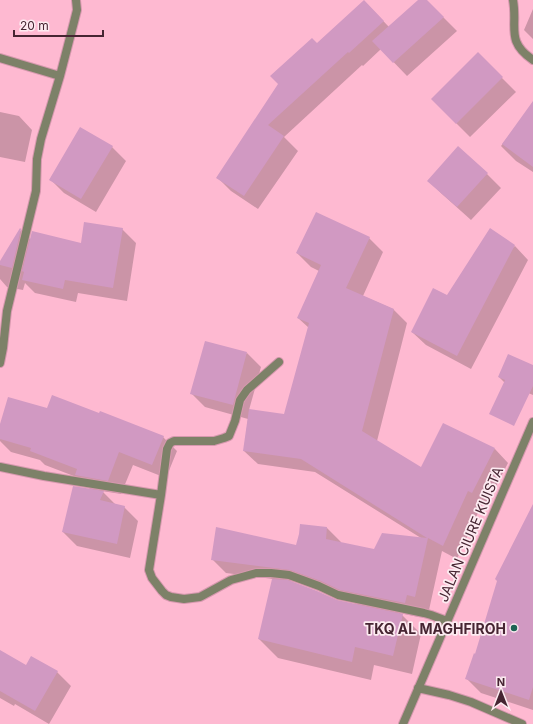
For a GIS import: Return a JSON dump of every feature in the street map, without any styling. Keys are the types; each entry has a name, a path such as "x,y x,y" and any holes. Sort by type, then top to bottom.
{"street":[{"path":"0,363 7,310 36,191 37,159 41,139 60,76 77,10 76,0"},
{"path":"513,0 514,32 517,45 524,54 533,60"},
{"path":"0,58 60,76"},
{"path":"279,362 247,390 240,400 235,421 229,436 214,440 181,440 170,442 166,449 161,495 149,570 152,578 166,595 184,599 200,597 231,580 256,573 271,572 289,574 338,595 424,613 447,622"},
{"name":"JALAN CIURE KUISTA","path":"403,724 533,422"},
{"path":"0,467 44,476 161,495"},
{"path":"418,688 471,702 522,724"}],"building":[{"path":"364,0 384,21 268,125 284,136 244,196 216,178 278,84 270,76 312,38 317,43"},
{"path":"418,0 427,0 444,17 393,63 372,41"},
{"path":"478,52 503,77 456,124 431,99"},
{"path":"533,101 533,167 502,144"},
{"path":"80,127 113,146 81,199 49,180"},
{"path":"458,146 488,173 457,207 427,181"},
{"path":"316,212 370,237 346,288 394,309 362,431 421,467 443,423 495,448 472,493 468,491 443,546 428,538 415,597 407,595 405,603 340,590 321,581 290,570 211,560 216,527 296,545 300,524 327,527 326,539 374,549 382,533 427,538 301,459 243,451 249,409 284,414 309,323 297,318 321,265 296,253"},
{"path":"84,222 123,228 113,288 65,280 63,289 22,280 24,272 22,271 32,231 81,243"},
{"path":"20,228 12,268 0,265 0,261"},
{"path":"490,228 515,245 457,356 411,332 433,288 447,295"},
{"path":"205,341 247,352 233,405 190,394"},
{"path":"508,354 533,365 533,386 514,426 489,414 505,380 498,377"},
{"path":"52,395 99,413 100,411 164,436 152,465 119,452 108,481 75,475 77,469 30,451 31,448 0,439 0,424 8,397 47,408"},
{"path":"73,486 104,491 100,500 125,506 117,544 62,532"},
{"path":"533,504 533,687 529,700 465,679 474,653 475,654 497,581 495,579"},
{"path":"272,579 288,580 337,600 403,614 393,656 355,647 352,662 258,639"},
{"path":"0,650 26,665 31,656 58,671 35,711 0,691"}],"place":[{"name":"TKQ AL MAGHFIROH","path":"514,628"}]}
